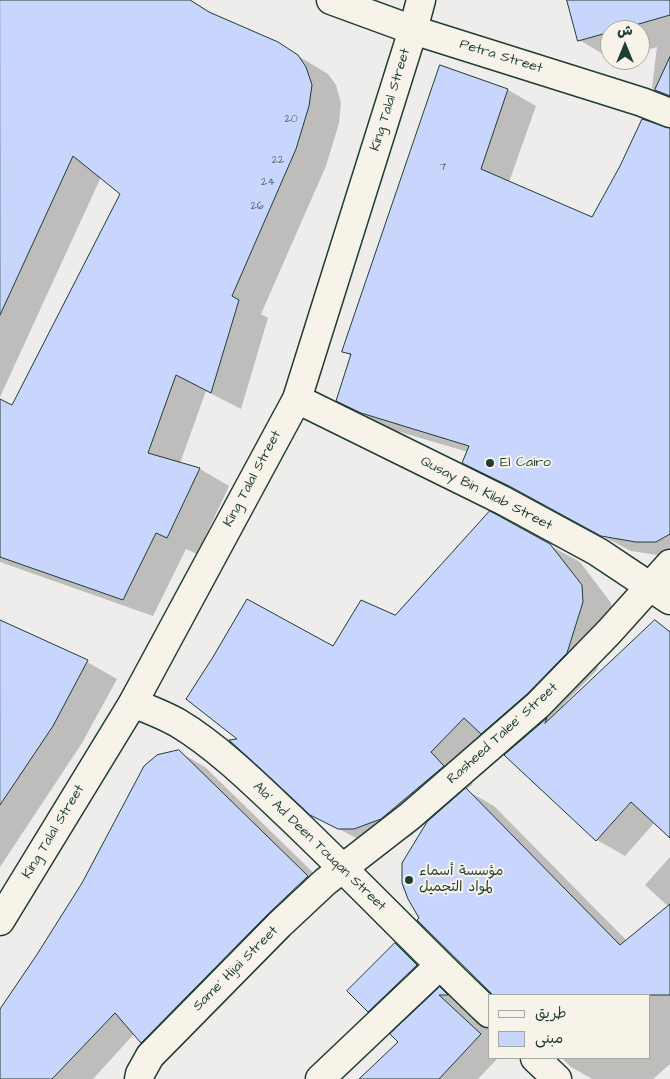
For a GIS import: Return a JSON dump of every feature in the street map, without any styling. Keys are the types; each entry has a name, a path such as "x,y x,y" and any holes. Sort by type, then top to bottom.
{"street":[{"name":"Petra Street","path":"332,0 413,30 642,102 670,113"},
{"name":"King Talal Street","path":"0,920 133,702 297,399 421,0"},
{"name":"Qusay Bin Kilab Street","path":"297,399 504,501 598,552 660,593"},
{"name":"Rasheed Talee' Street","path":"343,868 410,816 538,705 609,632 660,593 670,564"},
{"name":"Ala' Ad Deen Touqan Street","path":"133,702 178,723 203,740 254,783 343,868 439,966 488,1012"},
{"name":"Same' Hijai Street","path":"139,1079 150,1056 279,925 325,882 343,868"},
{"path":"320,1079 439,966"},
{"path":"536,1059 557,1079"}],"building":[{"path":"0,0 190,0 209,12 278,42 298,55 306,67 312,85 309,106 296,149 232,296 239,300 211,393 176,375 148,453 200,468 167,538 156,533 123,600 0,557 0,399 12,405 120,194 73,156 0,315"},
{"path":"567,0 670,0 670,15 650,21 600,20 600,35 578,41"},
{"path":"670,57 670,96 655,90"},
{"path":"440,65 508,89 481,169 592,217 620,166 642,119 670,128 670,534 656,542 636,542 601,536 511,487 462,463 469,446 361,413 336,401 351,354 342,352"},
{"path":"490,511 550,544 582,585 583,602 567,653 527,694 481,734 464,718 431,752 444,766 381,819 354,829 338,829 310,815 229,740 237,739 186,699 247,599 333,646 361,600 395,615"},
{"path":"0,620 88,660 53,726 0,805"},
{"path":"655,620 670,632 670,838 631,802 596,841 504,755 547,718 545,723"},
{"path":"179,750 308,876 141,1043 115,1013 52,1079 0,1079 0,1009 82,883 144,766 157,755"},
{"path":"466,788 620,945 670,904 670,995 492,994 417,920 419,918 408,899 402,883 402,863 427,822"},
{"path":"395,943 417,965 368,1012 347,991"},
{"path":"440,987 448,995 439,995 481,1034 439,1079 359,1079 398,1042 390,1034"}],"place":[{"name":"El Cairo","path":"490,463"},
{"name":"مؤسسة أسماء لمواد التجميل","path":"409,880"}]}
